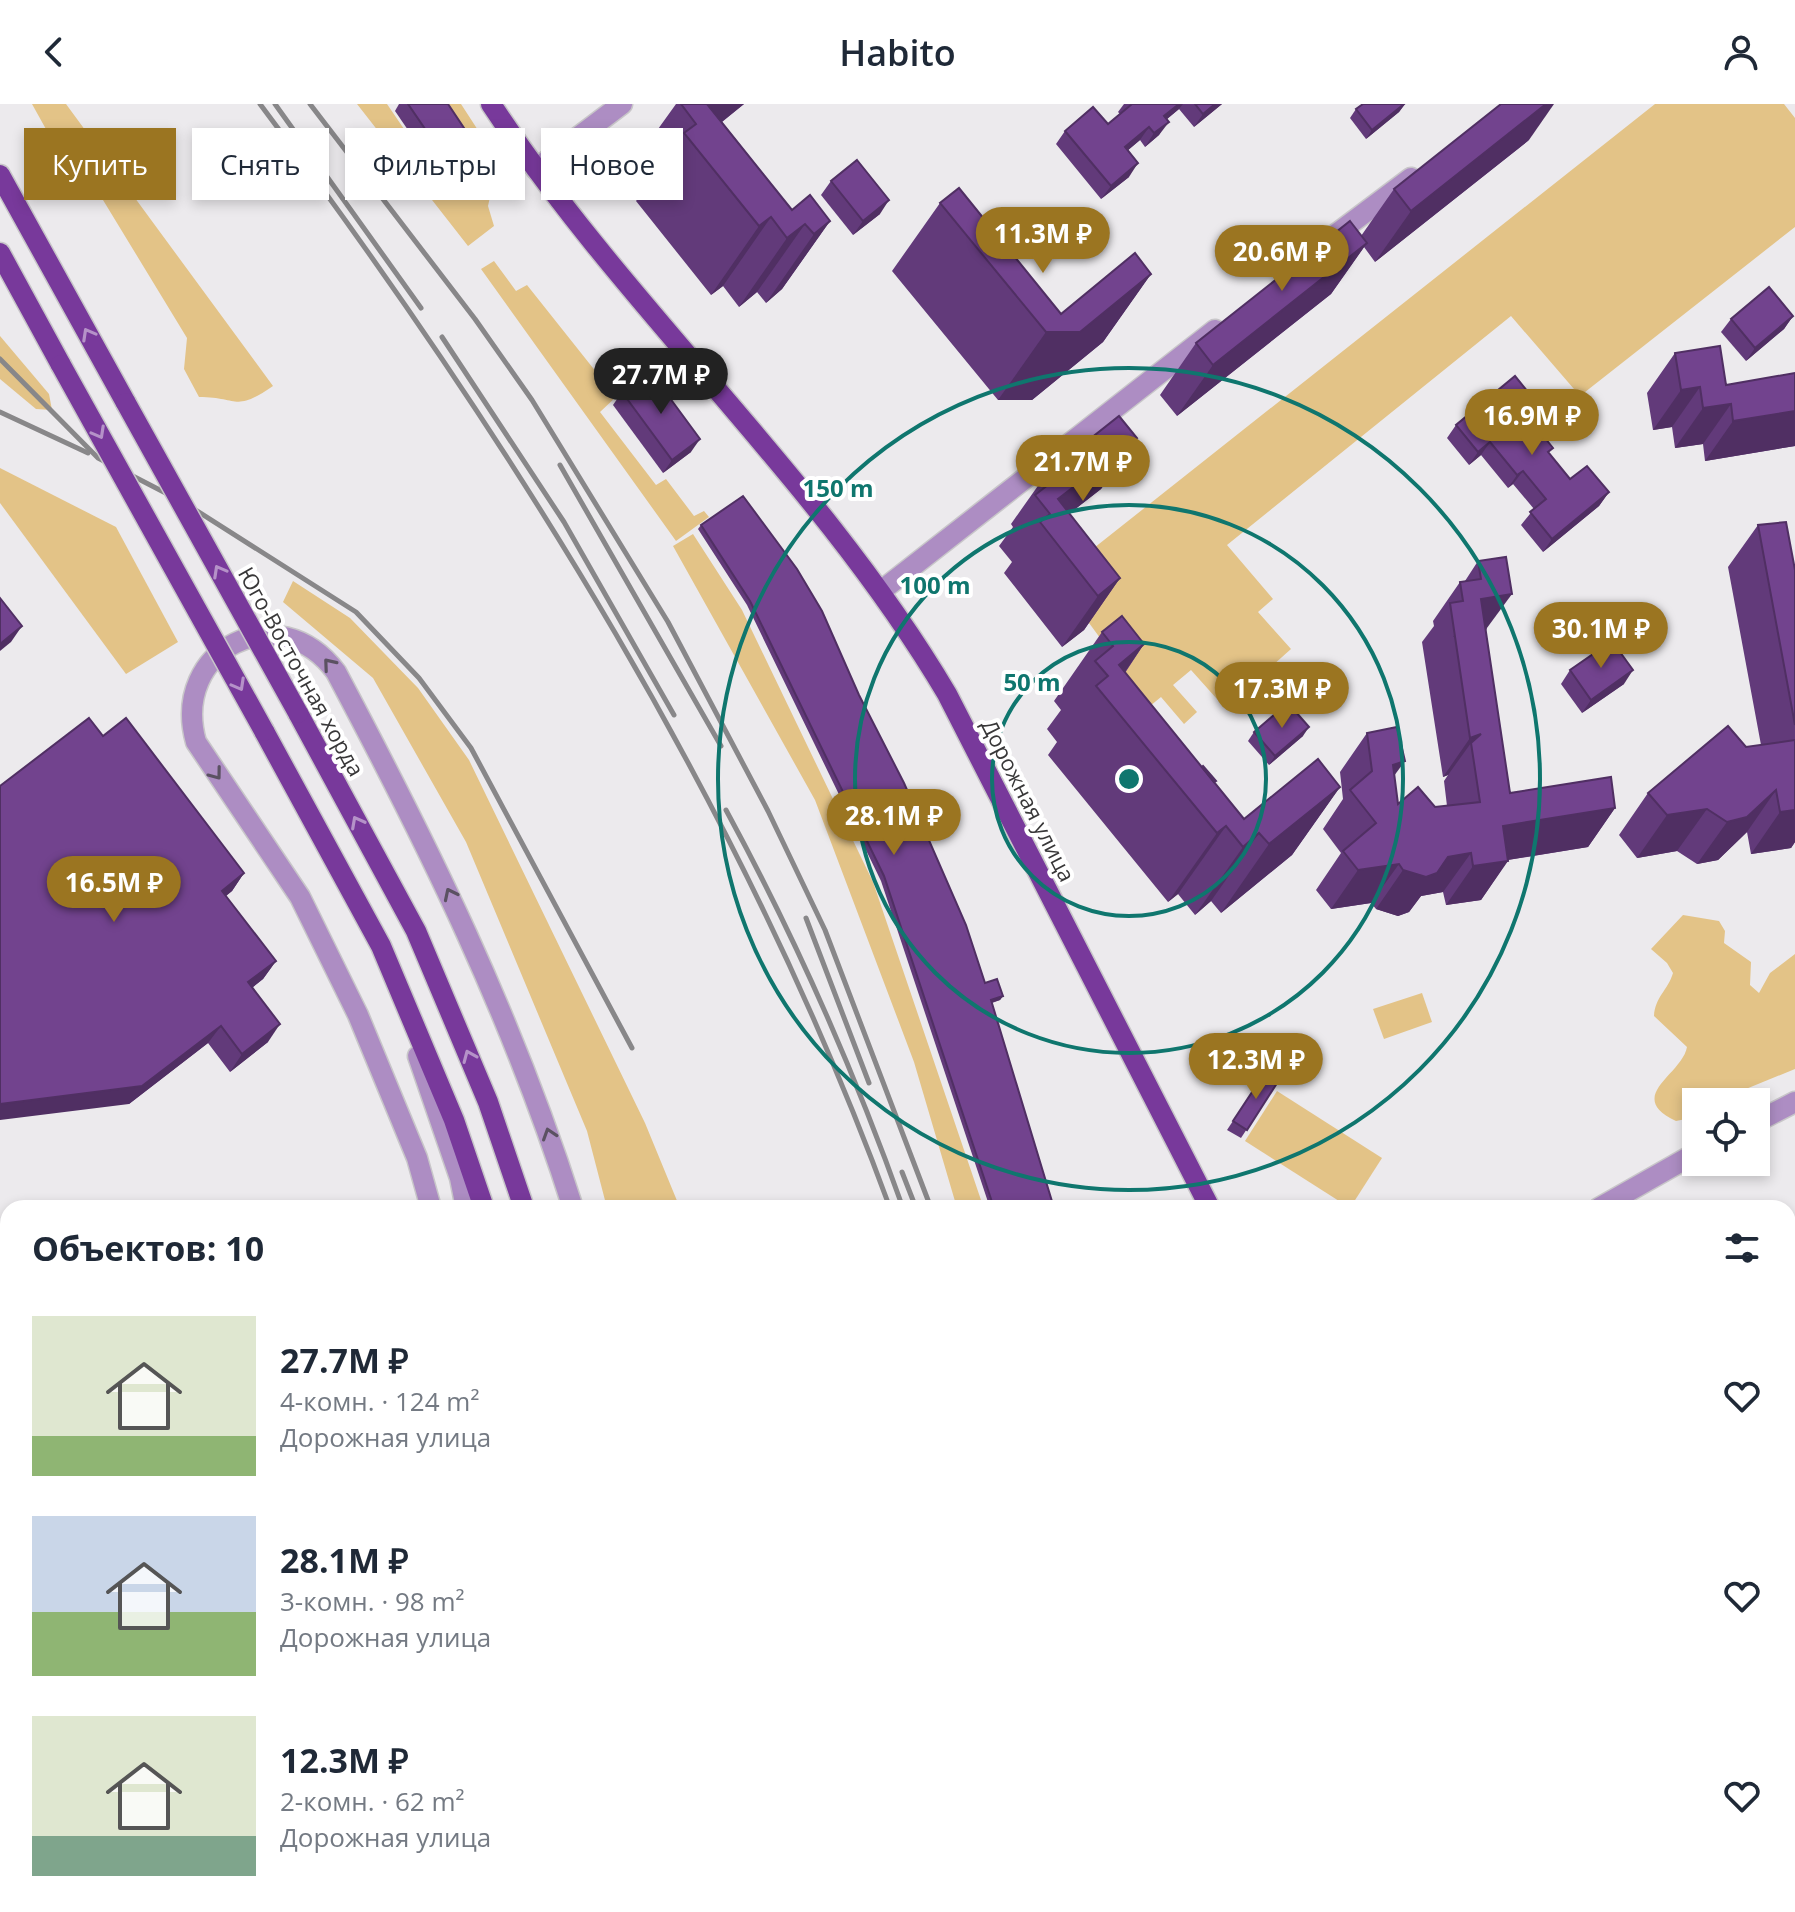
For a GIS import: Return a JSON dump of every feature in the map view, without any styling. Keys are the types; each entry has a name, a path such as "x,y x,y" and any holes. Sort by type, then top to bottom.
{"main road":[{"name":"Дорожная улица","path":"491,104 536,169 881,591 947,694 1206,1200"},
{"name":"Юго-Восточная хорда","path":"0,175 416,931 488,1102 522,1200"},
{"path":"0,253 381,946 454,1120 481,1200"}],"street":[{"path":"536,169 622,104"},
{"path":"1314,251 1432,163"},
{"path":"881,591 1229,319"},
{"path":"429,1200 417,1158 358,1015 300,897 196,742 190,713 196,685 222,650 248,638 262,635 291,638 317,651 336,672 473,942 539,1101 570,1200"},
{"path":"381,946 460,1178 464,1200"},
{"path":"1770,1115 1795,1102"},
{"path":"1613,1200 1682,1161"}],"shaded area":[{"path":"32,104 66,104 84,128 45,128"},
{"path":"357,104 387,104 403,128 376,128"},
{"path":"438,104 461,104 477,128 454,128"},
{"path":"1655,104 1784,104 1795,118 1795,227 1580,396 1511,316 1227,545 1273,599 1258,612 1291,649 1225,708 1191,670 1173,685 1197,712 1184,724 1161,697 1150,706 1056,578"},
{"path":"103,200 136,200 273,386 243,401 199,397 184,369 187,338"},
{"path":"432,200 489,200 494,226 468,246"},
{"path":"494,261 516,291 527,285 616,397 600,412 656,485 666,479 694,516 704,511 709,517 676,541 481,269"},
{"path":"0,336 49,394 52,410 36,409 0,379"},
{"path":"0,468 116,527 178,642 126,674 0,503"},
{"path":"693,534 742,610 873,882 981,1200 955,1200 914,1062 815,800 673,546"},
{"path":"293,581 350,618 418,688 469,760 645,1123 677,1200 605,1200 587,1131 466,842 373,678 283,602"},
{"path":"1683,915 1719,921 1725,931 1724,943 1751,962 1750,985 1759,993 1770,973 1795,954 1795,1069 1748,1088 1682,1088 1682,1120 1676,1121 1661,1112 1655,1103 1655,1094 1687,1047 1654,1016 1673,973 1651,949"},
{"path":"1422,993 1432,1022 1384,1039 1373,1009"},
{"path":"1277,1091 1382,1158 1355,1200 1337,1200 1245,1141"}],"building":[{"path":"408,104 448,104 464,128 424,128"},
{"path":"681,104 707,104 792,210 810,195 830,221 814,234 805,224 787,238 771,217 759,226 684,133 696,124"},
{"path":"1132,104 1179,104 1164,116 1169,122 1154,133 1149,127 1125,147 1138,163 1111,186 1065,131 1093,107 1108,124"},
{"path":"1195,104 1215,104 1203,114"},
{"path":"1363,104 1404,104 1372,130 1356,109"},
{"path":"1501,104 1546,104 1411,211 1394,189"},
{"path":"857,160 889,200 863,221 831,181"},
{"path":"959,188 1061,314 1135,253 1151,274 1080,332 1046,332 940,203"},
{"path":"1350,221 1367,243 1213,365 1196,343"},
{"path":"1769,287 1793,316 1755,348 1731,319"},
{"path":"1720,346 1726,385 1795,373 1795,411 1733,421 1731,404 1703,408 1700,387 1681,390 1675,353"},
{"path":"650,371 700,439 672,460 622,392"},
{"path":"1515,376 1537,403 1525,413 1553,448 1548,452 1570,479 1587,466 1609,492 1552,539 1530,512 1546,499 1523,471 1517,475 1490,442 1478,452 1456,425"},
{"path":"1119,416 1137,438 1058,499 1120,578 1098,596 1040,522 1050,514 1035,495 1053,481 1047,473"},
{"path":"743,496 797,569 822,611 859,695 904,783 966,925 985,983 997,979 1003,996 991,1000 1052,1200 991,1200 884,876 750,601 701,525"},
{"path":"1786,522 1795,570 1795,725 1758,525"},
{"path":"1506,557 1512,594 1481,599 1510,793 1611,777 1615,808 1503,826 1508,861 1473,866 1471,853 1448,857 1437,873 1426,877 1403,870 1399,864 1358,870 1343,851 1376,823 1350,790 1372,771 1367,733 1397,727 1405,761 1393,765 1398,804 1418,787 1435,807 1480,802 1471,743 1481,734 1470,738 1450,603 1463,601 1460,582 1481,579 1478,561"},
{"path":"0,598 22,626 0,644"},
{"path":"1122,616 1144,644 1119,665 1244,819 1318,759 1340,787 1269,844 1259,833 1243,847 1226,826 1217,833 1096,686 1108,676 1095,661 1113,646 1102,632"},
{"path":"1612,641 1633,670 1591,700 1570,670"},
{"path":"1288,703 1309,727 1275,756 1254,732"},
{"path":"89,718 103,736 126,718 244,873 222,891 276,961 248,982 280,1024 242,1054 221,1026 142,1086 0,1104 0,786"},
{"path":"1728,726 1746,747 1795,740 1795,810 1780,812 1776,790 1747,817 1727,822 1707,809 1667,815 1648,793"},
{"path":"1266,1071 1279,1080 1247,1130 1233,1121"}],"railway":[{"path":"260,104 445,363 616,634 693,773 766,915 831,1060 887,1200"},
{"path":"275,104 421,308"},
{"path":"310,104 475,319 532,400 668,622 768,811 825,930 928,1200"},
{"path":"442,337 564,522 674,715"},
{"path":"0,359 98,458 183,502 356,612 419,678 471,748 632,1048"},
{"path":"0,412 88,453"},
{"path":"560,465 721,746"},
{"path":"726,810 822,1006 865,1106 900,1200"},
{"path":"806,918 869,1083"},
{"path":"902,1172 913,1200"}]}
